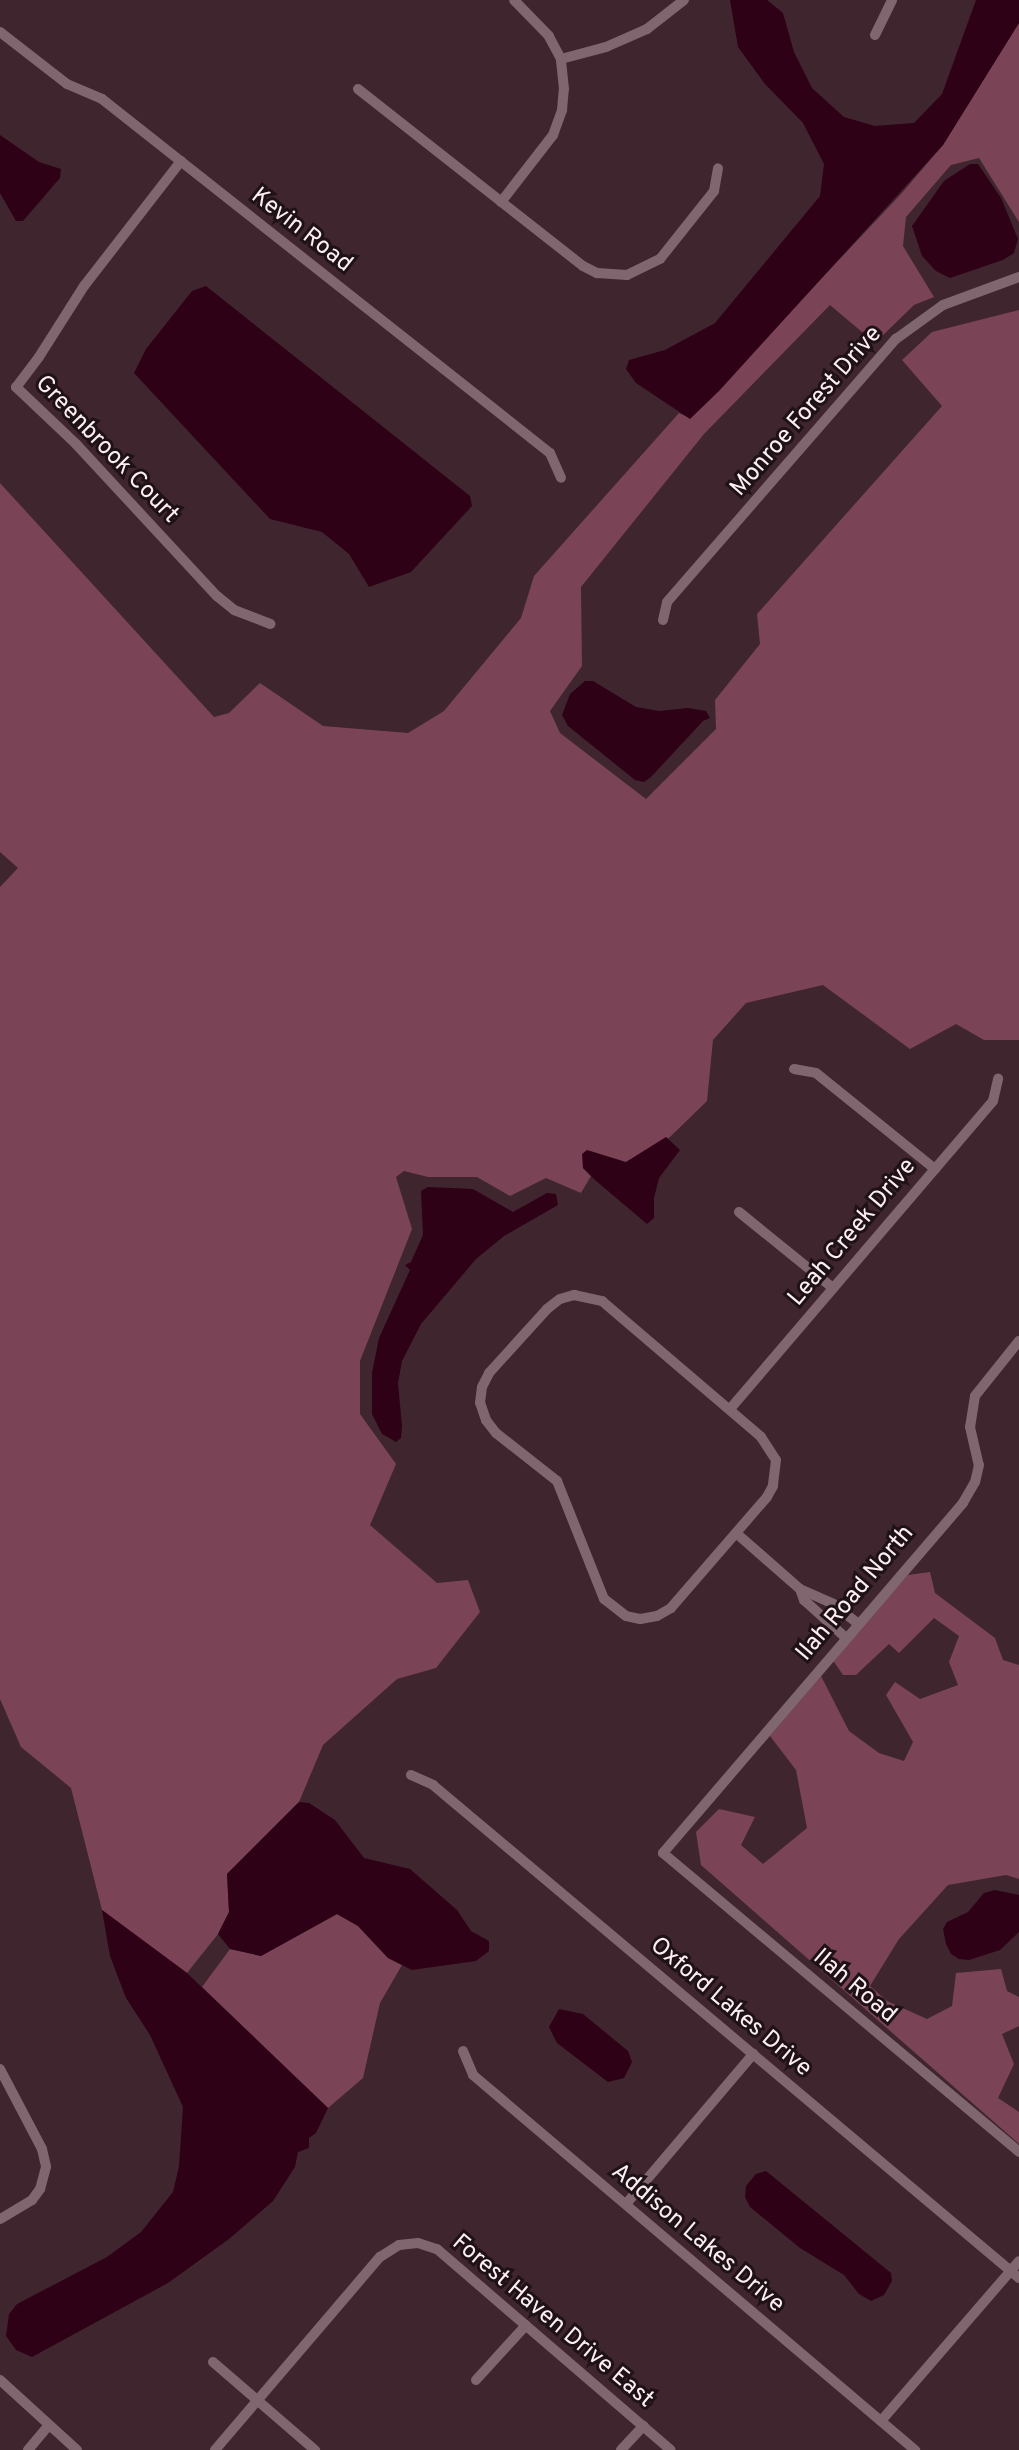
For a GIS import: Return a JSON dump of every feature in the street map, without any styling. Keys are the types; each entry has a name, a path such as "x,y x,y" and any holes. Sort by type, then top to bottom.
{"street":[{"path":"501,202 553,135 562,110 561,59 537,20 514,0"},
{"path":"561,59 606,47 647,29 684,0"},
{"path":"875,35 892,0"},
{"name":"Kevin Road","path":"0,32 67,84 102,99 550,453 561,478"},
{"path":"358,89 583,266 612,276 627,275 660,259 714,191 718,168"},
{"name":"Greenbrook Court","path":"181,161 84,286 16,387 76,444 217,596 234,610 270,624"},
{"name":"Monroe Forest Drive","path":"663,620 667,602 896,339 943,305 1019,277"},
{"path":"794,1069 816,1073 935,1169"},
{"name":"Leah Creek Drive","path":"730,1409 993,1101 998,1079"},
{"path":"739,1212 833,1288"},
{"path":"587,1295 602,1301 730,1409 761,1437 776,1460 773,1486 671,1608 657,1616 640,1619 613,1609 604,1599 557,1481 496,1433 486,1420 480,1403 482,1387 489,1373 560,1299 587,1295"},
{"name":"Ilah Road North","path":"663,1853 963,1503 975,1482 978,1449 970,1427 975,1396 1019,1341"},
{"path":"736,1533 800,1589 833,1604 857,1623"},
{"path":"800,1589 804,1600 845,1637"},
{"name":"Oxford Lakes Drive","path":"411,1775 433,1785 1019,2278"},
{"name":"Ilah Road","path":"663,1853 1019,2152"},
{"name":"Addison Lakes Drive","path":"463,2051 473,2075 915,2450"},
{"path":"626,2204 753,2054"},
{"path":"0,2069 42,2149 44,2179 32,2200 0,2219"},
{"name":"Forest Haven Drive East","path":"257,2401 380,2257 399,2245 418,2243 437,2249 671,2450"},
{"path":"881,2421 1019,2261"},
{"path":"476,2380 526,2325"},
{"path":"213,2362 315,2450"},
{"path":"0,2380 77,2450"},
{"path":"215,2450 257,2401"},
{"path":"28,2450 48,2426"},
{"path":"621,2450 643,2426"}],"shaded area":[{"path":"730,0 767,0 783,13 794,52 812,88 844,117 875,126 914,123 942,94 976,0 1019,0 1019,23 943,145 690,419 636,383 626,369 629,360 665,350 715,323 820,196 824,164 803,123 765,84 738,47"},
{"path":"1019,23 1019,222 979,158 951,165 906,217 903,246 934,297 914,305 875,343 830,305 704,434 581,587 582,666 550,711 560,733 646,799 716,729 715,700 760,644 757,614 942,406 902,360 932,332 1019,310 1019,1040 984,1040 956,1024 910,1049 823,985 746,1003 713,1040 707,1101 670,1137 626,1162 583,1168 591,1176 581,1193 546,1178 510,1196 477,1177 428,1177 404,1171 396,1177 412,1229 360,1361 360,1414 396,1464 370,1525 437,1583 468,1580 480,1612 436,1668 397,1679 323,1745 299,1802 227,1874 229,1912 218,1934 187,1973 102,1910 71,1788 21,1747 0,1699 0,887 18,868 0,852 0,483 214,717 229,713 260,683 323,726 408,733 444,711 521,618 534,576 679,413 690,418 901,194 943,145"},
{"path":"0,135 39,162 61,169 60,178 23,221 16,221 0,193"},
{"path":"970,164 978,164 1001,198 1018,239 1014,253 1003,260 950,278 936,271 922,256 912,226 944,181"},
{"path":"206,286 470,496 472,506 411,572 369,587 349,554 322,532 270,519 134,373 146,349 192,291"},
{"path":"585,681 593,681 636,707 659,711 688,708 706,711 710,718 703,721 651,777 644,782 635,780 568,726 562,715 570,694"},
{"path":"666,1137 680,1150 659,1178 654,1198 654,1218 647,1224 583,1168 582,1154 587,1150 626,1162"},
{"path":"428,1187 473,1189 513,1212 547,1193 556,1194 558,1205 504,1236 476,1259 421,1324 402,1361 398,1383 402,1426 401,1438 396,1442 382,1434 372,1414 372,1373 379,1338 410,1270 405,1265 411,1262 423,1235 421,1191"},
{"path":"930,1572 935,1593 995,1638 1003,1660 1019,1665 1019,1879 1006,1875 948,1885 899,1939 870,1986 887,2001 927,2019 952,2006 956,1973 1001,1969 1007,1991 1019,1997 1019,2026 1002,2034 1014,2064 998,2098 1019,2112 1019,2144 701,1865 696,1832 719,1809 755,1817 741,1845 763,1864 807,1828 796,1770 770,1736 821,1676 849,1731 879,1753 904,1761 913,1742 886,1695 895,1682 920,1699 958,1685 949,1662 959,1636 934,1618 899,1653 889,1644 856,1675 843,1675 832,1659 908,1575"},
{"path":"299,1802 309,1803 335,1820 364,1858 410,1869 457,1910 471,1931 489,1941 489,1951 476,1961 412,1970 388,1958 358,1926 337,1914 261,1956 230,1949 218,1934 229,1912 227,1874"},
{"path":"995,1890 1019,1895 1019,1932 1000,1950 969,1960 959,1959 951,1954 943,1929 947,1922 968,1912 984,1893"},
{"path":"102,1910 187,1973 328,2108 316,2133 309,2138 309,2148 298,2152 295,2167 273,2201 229,2239 168,2283 32,2357 16,2350 6,2336 9,2314 17,2304 107,2257 141,2232 173,2192 179,2166 183,2107 150,2035 126,1998 110,1956"},
{"path":"337,1914 358,1926 388,1958 402,1965 380,2003 363,2078 328,2108 202,1987 230,1949 261,1956"},
{"path":"559,2009 583,2014 628,2051 632,2062 624,2078 608,2082 557,2043 549,2027"},
{"path":"766,2171 891,2273 892,2281 884,2295 871,2301 859,2294 844,2275 800,2248 750,2207 745,2197 746,2186 756,2174"}]}
